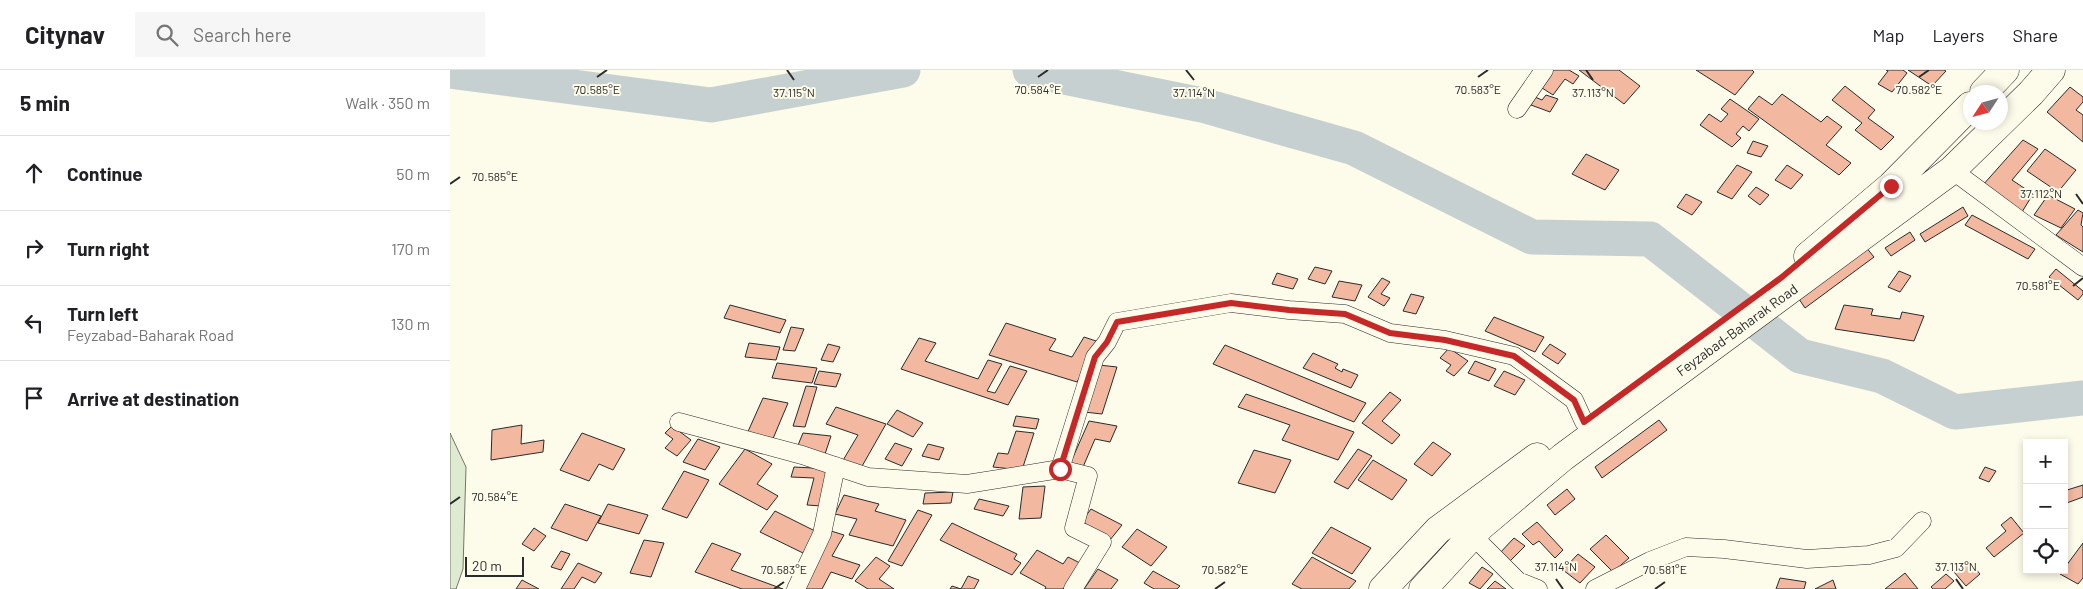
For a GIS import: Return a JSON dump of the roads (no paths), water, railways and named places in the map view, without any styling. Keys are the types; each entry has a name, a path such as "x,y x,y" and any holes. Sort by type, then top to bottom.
{"main road":[{"path":"1991,85 2005,70"},
{"name":"Feyzabad-Baharak Road","path":"1423,589 1481,526 1645,388 1789,282 1952,170 2031,93 2051,70"},
{"name":"Feyzabad-Baharak Road","path":"1789,282 1891,186 1963,113"},
{"name":"Feyzabad-Baharak Road","path":"1383,589 1438,530 1584,422 1645,388"}],"street":[{"path":"1517,109 1544,70"},
{"path":"1952,170 2083,267"},
{"path":"1060,469 1095,357 1107,342 1117,322 1231,303 1345,314 1390,333 1445,340 1514,356 1574,400 1584,422"},
{"path":"679,422 836,466 868,477 967,484 1060,469 1088,476 1074,528 1102,542 1073,589"},
{"path":"796,589 822,534 836,466"},
{"path":"1595,589 1650,561 1686,547 1724,549 1807,559 1869,555 1896,548 1922,520"},
{"path":"1438,530 1480,543 1518,581 1538,589"}],"waterway":[{"path":"450,71 711,105 903,70"},
{"path":"1030,70 1202,105 1354,148 1532,237 1650,239 1800,356 1882,376 1955,412 2083,398"}]}
